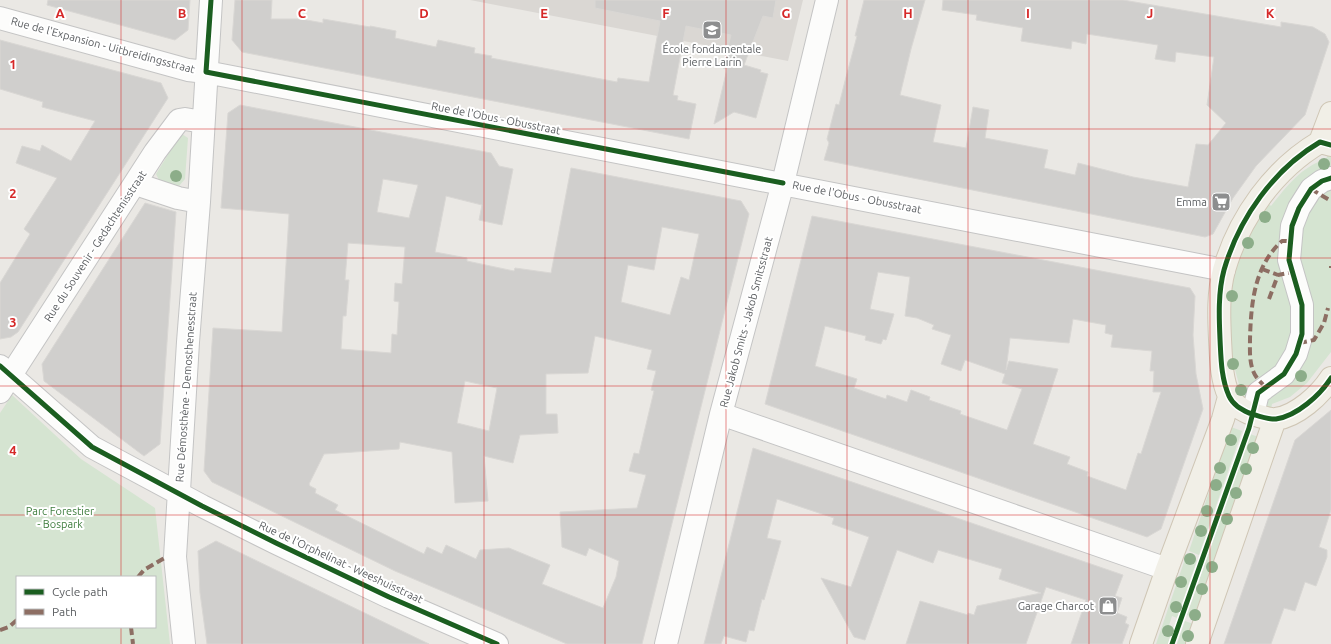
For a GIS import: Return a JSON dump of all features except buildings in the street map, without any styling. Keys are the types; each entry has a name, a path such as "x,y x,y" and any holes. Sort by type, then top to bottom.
{"main road":[{"path":"1331,113 1326,143 1303,152 1269,184 1251,211 1231,250 1224,270 1220,287 1219,330 1221,361 1230,397 1237,407 1252,414 1275,419 1289,414 1312,399 1331,378"},
{"path":"1141,644 1230,397"},
{"path":"1198,644 1275,419"}],"street":[{"name":"Rue Démosthène - Demosthenesstraat","path":"184,644 175,557 211,0"},
{"name":"Rue Jakob Smits - Jakob Smitsstraat","path":"666,644 721,414 783,183 827,0"},
{"name":"Rue de l'Expansion - Uitbreidingsstraat","path":"0,18 188,70 206,72"},
{"name":"Rue de l'Obus - Obusstraat","path":"206,72 783,183 1224,270"},
{"name":"Rue du Souvenir - Gedachtenisstraat","path":"4,378 178,120 185,119 203,122"},
{"path":"1252,414 1258,393 1284,374 1296,354 1302,334 1302,305 1289,260 1292,226 1299,208 1311,189 1322,181 1331,178"},
{"path":"136,184 178,198 199,202"},
{"name":"Rue de l'Orphelinat - Weeshuisstraat","path":"4,378 92,447 178,493 389,597 497,644"},
{"path":"721,414 1167,569"}],"shaded area":[{"name":"École fondamentale Pierre Lairin","path":"470,0 803,0 788,61"}],"green space":[{"path":"182,134 188,138 185,179 179,186 159,180 156,174"},
{"path":"1328,154 1331,154 1331,352 1307,383 1290,397 1272,404 1271,409 1236,395 1241,392 1229,347 1230,289 1240,253 1267,202 1271,206 1295,178 1317,162 1326,159"},
{"name":"Parc Forestier - Bospark","path":"12,395 81,459 155,508 170,644 0,644 0,413"},
{"path":"1231,427 1242,431 1199,555 1189,551"},
{"path":"1250,434 1261,438 1198,619 1187,615"},
{"path":"1186,556 1197,560 1177,618 1172,616 1168,629 1172,631 1168,644 1156,644"},
{"path":"1185,621 1196,625 1189,644 1177,644"}],"marked path":[{"path":"1311,189 1331,201"},
{"path":"1265,387 1252,369 1250,347 1253,299 1265,262 1282,241 1290,241"},
{"path":"1262,269 1278,275"},
{"path":"1269,299 1278,275 1293,272"},
{"path":"1299,343 1314,340 1324,323 1328,308"},
{"path":"139,576 144,570 166,557"},
{"path":"0,630 9,627 16,621"},
{"path":"131,628 133,644"}],"cycle path":[{"path":"211,0 206,72 783,183"},
{"path":"1331,145 1320,142 1303,153 1273,181 1260,197 1239,232 1224,270 1219,313 1221,361 1224,382 1231,399 1243,410 1270,419 1284,417 1292,414 1307,404 1321,391 1331,378"},
{"path":"1172,644 1249,428 1258,393 1284,374 1296,354 1302,334 1302,305 1289,260 1292,226 1299,208 1311,189 1322,181 1331,178"},
{"path":"0,366 92,447 202,506 276,543 389,597 497,644"}],"place":[{"name":"École fondamentale Pierre Lairin","path":"712,30"},
{"name":"Emma","path":"1221,202"},
{"name":"Garage Charcot","path":"1108,606"}]}
